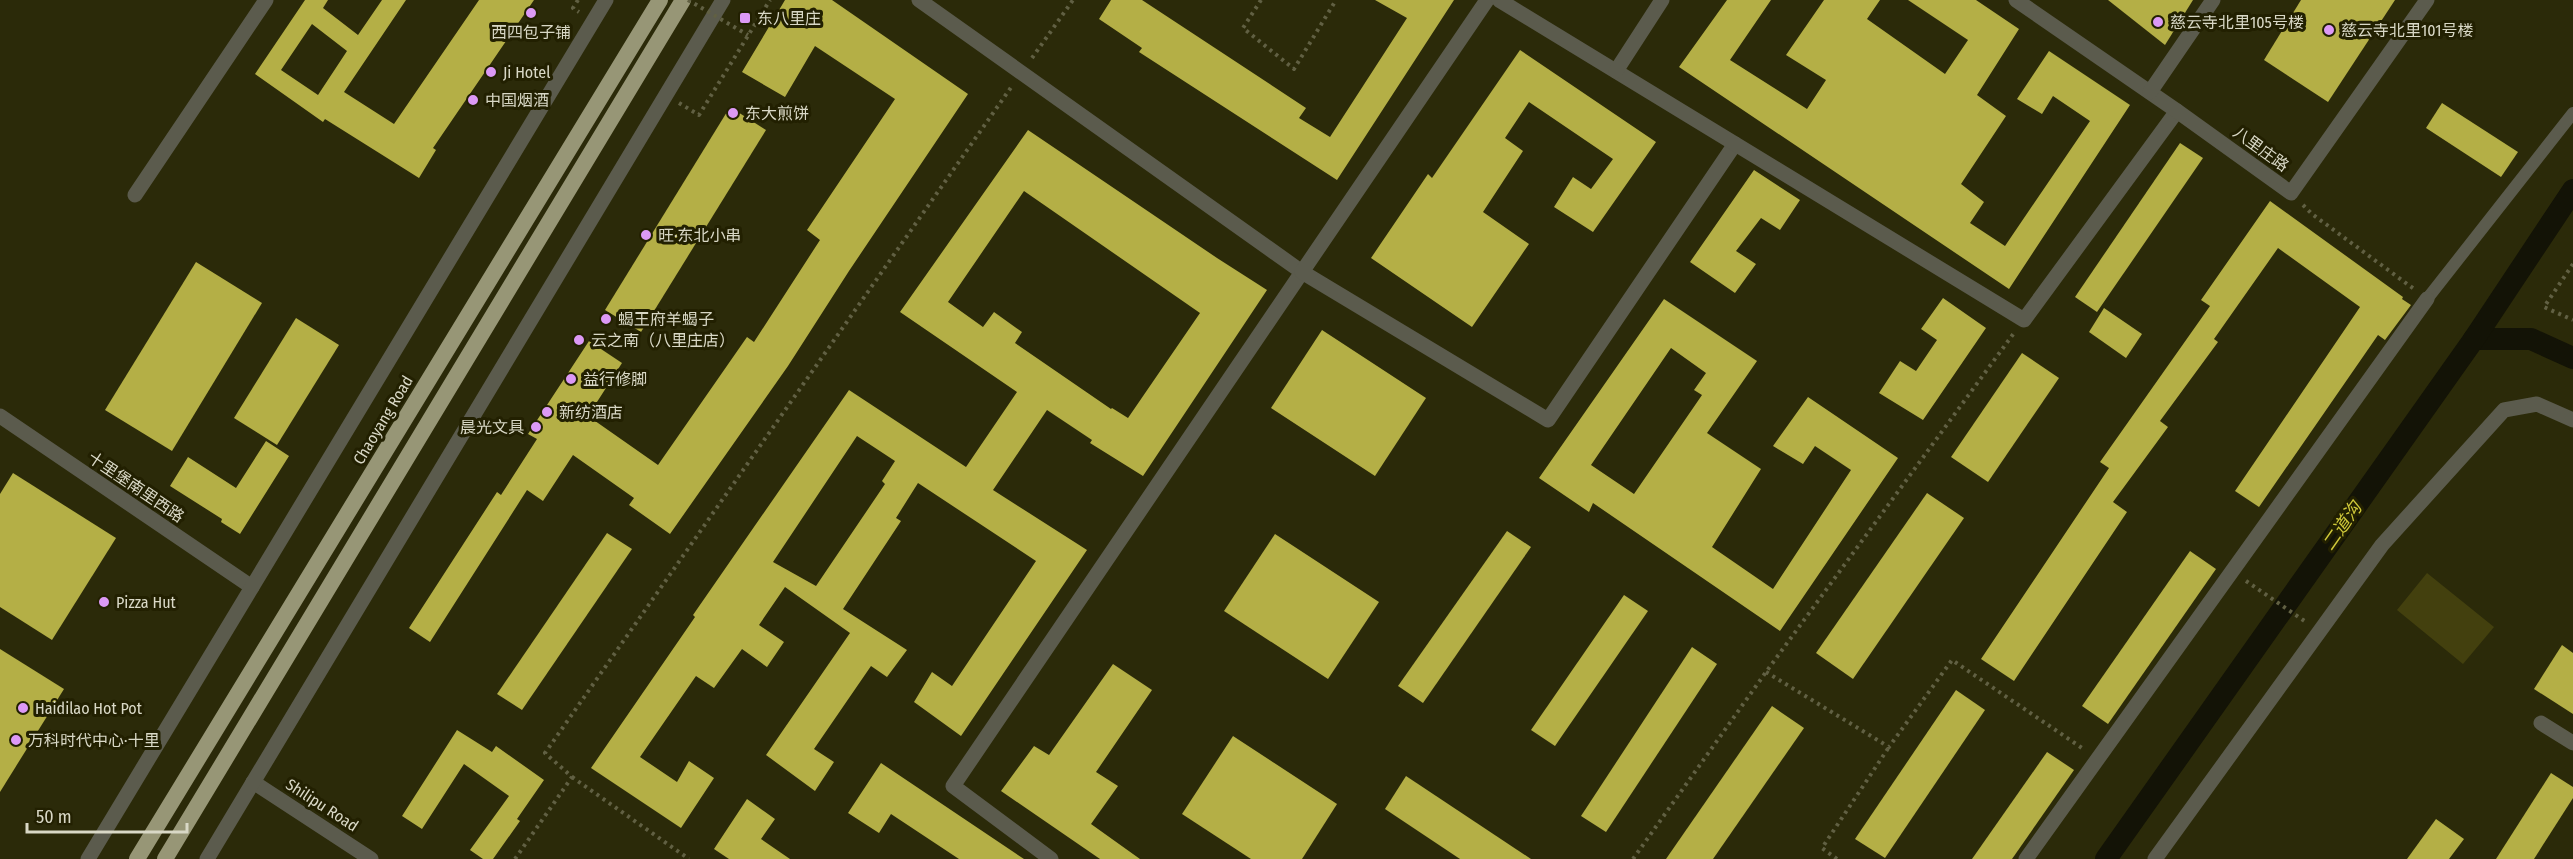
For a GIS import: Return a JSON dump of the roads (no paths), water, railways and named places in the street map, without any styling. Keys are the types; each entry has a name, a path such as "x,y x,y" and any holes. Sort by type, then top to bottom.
{"highway":[{"name":"Chaoyang Road","path":"137,859 660,0"},
{"path":"165,859 686,0"}],"street":[{"path":"135,195 266,0"},
{"name":"Chaoyang Road","path":"88,859 606,0"},
{"path":"207,859 723,0"},
{"path":"919,0 1302,272 1548,420 1735,144"},
{"path":"1051,859 953,786 1487,0"},
{"path":"1499,0 2024,320 2177,111"},
{"path":"1616,71 1662,0"},
{"name":"八里庄路","path":"2016,0 2291,193 2427,0"},
{"path":"2150,92 2213,0"},
{"path":"2026,859 2427,299"},
{"path":"2155,859 2382,545 2504,410 2537,404 2573,420"},
{"name":"十里堡南里西路","path":"0,416 252,587"},
{"path":"2541,723 2573,743"},
{"name":"Shilipu Road","path":"253,782 371,859"}],"lane":[{"path":"2427,299 2573,113"}],"waterway":[{"name":"二道沟","path":"2106,859 2474,339 2573,190"},
{"path":"2474,339 2531,339 2573,358"}],"place":[{"name":"西四包子铺","path":"531,13"},
{"name":"东八里庄","path":"745,18"},
{"name":"慈云寺北里105号楼","path":"2158,22"},
{"name":"慈云寺北里101号楼","path":"2329,30"},
{"name":"Ji Hotel","path":"491,72"},
{"name":"中国烟酒","path":"473,100"},
{"name":"东大煎饼","path":"733,113"},
{"name":"旺·东北小串","path":"646,235"},
{"name":"蝎王府羊蝎子","path":"606,319"},
{"name":"云之南（八里庄店）","path":"579,340"},
{"name":"益行修脚","path":"571,379"},
{"name":"新纺酒店","path":"547,412"},
{"name":"晨光文具","path":"536,427"},
{"name":"Pizza Hut","path":"104,602"},
{"name":"Haidilao Hot Pot","path":"23,708"},
{"name":"万科时代中心·十里","path":"16,740"}]}
